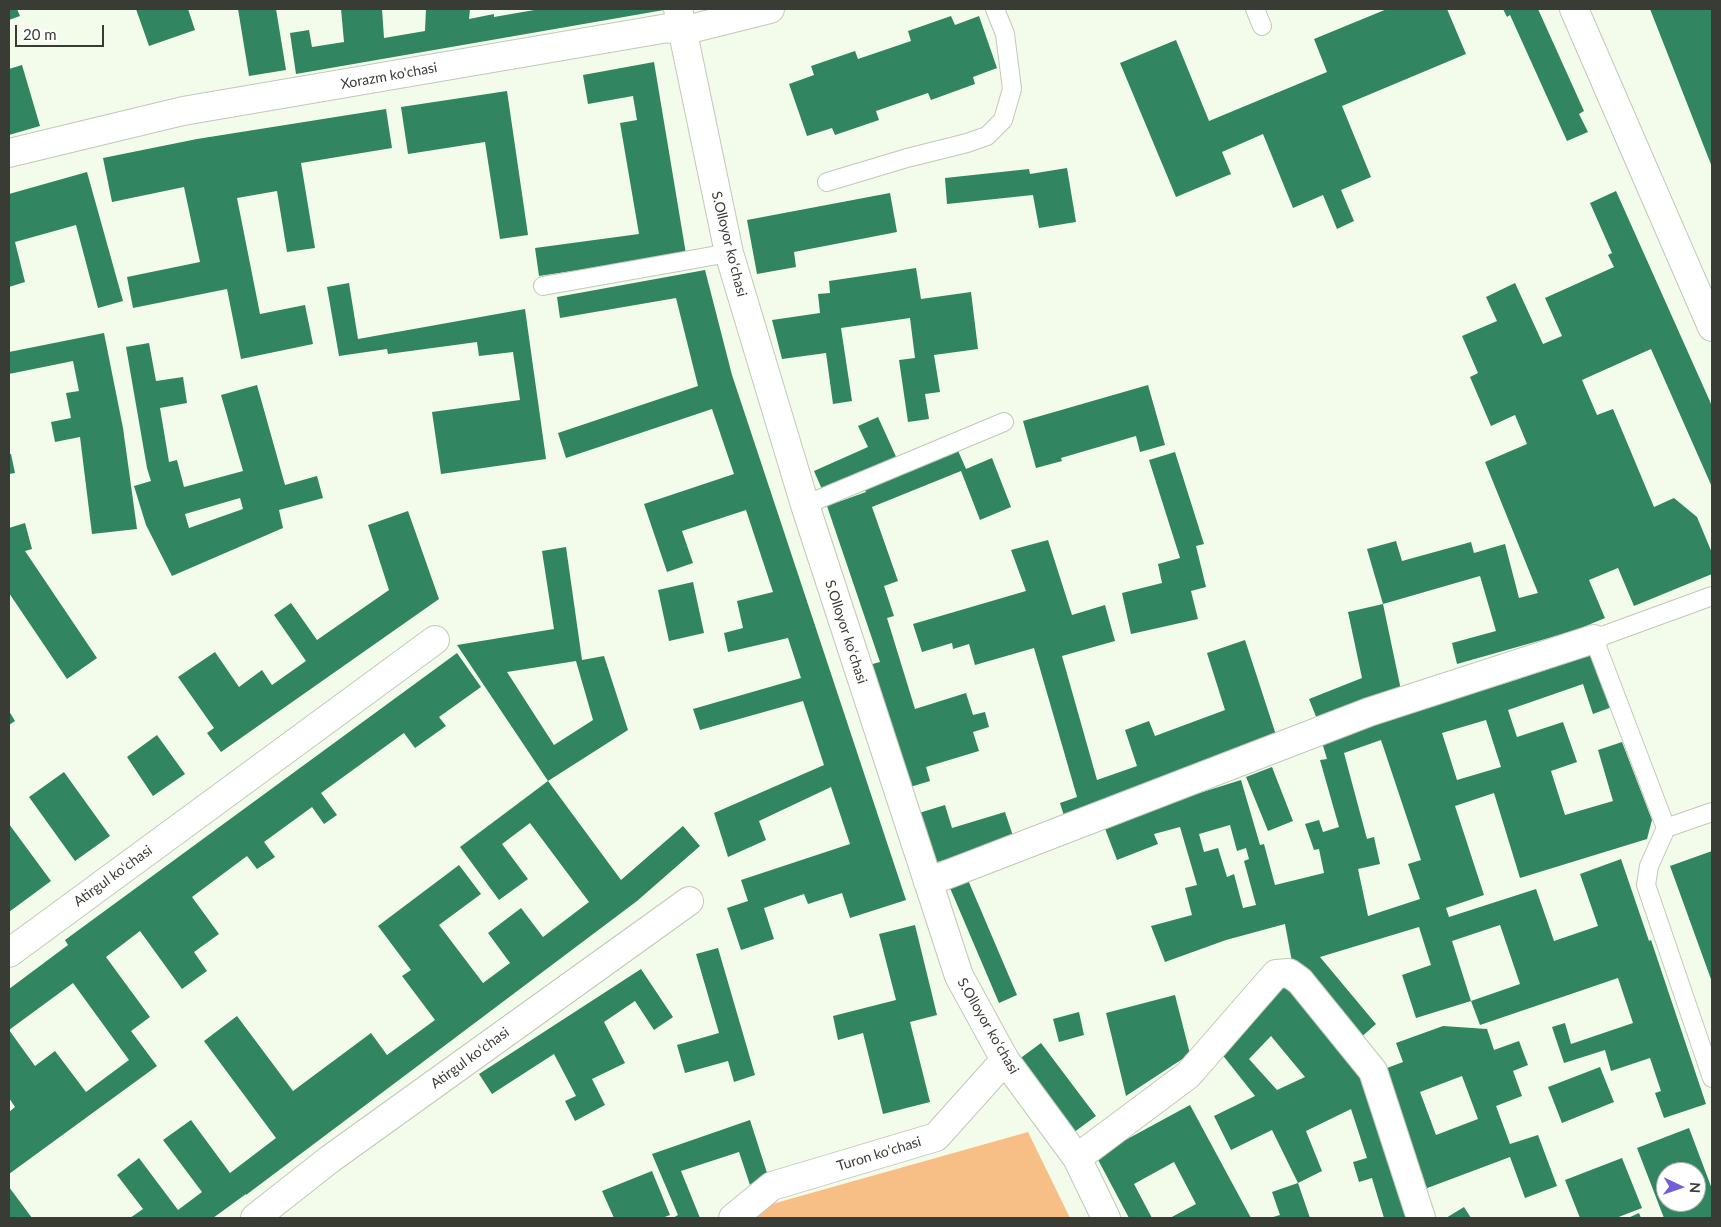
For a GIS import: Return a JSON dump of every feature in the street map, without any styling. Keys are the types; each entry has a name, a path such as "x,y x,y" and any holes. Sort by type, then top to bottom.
{"street":[{"name":"Xorazm ko'chasi","path":"9,153 183,111 668,28 680,20 770,9"},
{"path":"1574,9 1712,327"},
{"name":"S.Olloyor koʻchasi","path":"680,20 729,253 805,505 959,976 1005,1060 1077,1158 1106,1218"},
{"path":"928,882 1369,712 1594,639"},
{"name":"Atirgul koʻchasi","path":"9,953 435,640"},
{"name":"Atirgul koʻchasi","path":"255,1218 330,1159 689,901"},
{"path":"1077,1158 1188,1075 1276,974 1289,973 1300,981 1373,1071 1422,1218"},
{"name":"Turon koʻchasi","path":"733,1218 772,1186 936,1137 1005,1060"}],"lane":[{"path":"827,182 987,136 1003,120 1012,89 1005,34 995,9"},
{"path":"1255,9 1262,26"},
{"path":"543,286 729,253"},
{"path":"805,505 1004,422"},
{"path":"1712,596 1594,639 1666,828 1649,866 1646,885 1712,1078"},
{"path":"1666,828 1712,812"}],"shaded area":[{"path":"1028,1132 1070,1218 753,1218 765,1206"}],"building":[{"path":"9,9 17,9 20,16 9,20"},
{"path":"136,9 188,9 195,30 149,46"},
{"path":"238,9 276,9 286,70 249,76"},
{"path":"341,9 382,9 384,38 425,31 426,9 470,9 469,19 494,14 494,17 540,9 664,10 296,74 290,33 309,30 312,47 344,42"},
{"path":"1387,9 1447,9 1466,54 1342,106 1371,177 1341,190 1354,221 1337,229 1323,195 1293,208 1263,134 1222,152 1231,174 1176,197 1120,63 1176,40 1209,121 1327,72 1314,39"},
{"path":"1503,9 1538,9 1584,111 1579,114 1588,132 1567,141 1510,15 1507,17"},
{"path":"1650,9 1712,9 1712,167"},
{"path":"951,16 955,25 979,16 997,68 973,77 975,84 931,100 928,93 876,111 879,120 835,135 832,128 807,136 789,84 814,75 811,66 855,51 858,59 911,41 908,31"},
{"path":"654,62 686,254 539,276 535,248 639,234 620,123 637,120 633,96 588,104 583,75"},
{"path":"22,65 40,126 9,135 9,69"},
{"path":"507,91 528,235 500,239 485,142 408,154 401,107"},
{"path":"386,109 392,148 301,163 315,248 287,252 277,191 237,198 260,314 305,305 313,344 241,359 227,289 133,308 127,277 200,262 184,187 112,202 103,158 197,139"},
{"path":"1067,168 1076,222 1039,228 1033,195 947,204 945,178 1029,169 1030,174"},
{"path":"87,172 123,301 98,308 76,225 15,242 25,282 9,287 9,194"},
{"path":"1616,191 1712,406 1712,487 1651,349 1582,380 1597,415 1613,409 1654,507 1674,498 1697,517 1712,553 1712,574 1634,606 1618,568 1589,580 1605,618 1557,638 1556,636 1457,664 1452,643 1496,631 1480,576 1383,604 1367,549 1396,541 1402,561 1471,542 1474,553 1505,544 1519,598 1538,593 1485,462 1527,444 1515,415 1491,426 1470,377 1478,373 1462,336 1497,321 1486,297 1515,283 1543,344 1562,336 1545,298 1614,267 1608,255 1612,253 1590,203"},
{"path":"890,193 897,232 794,252 796,267 757,274 747,220"},
{"path":"916,268 921,299 971,292 978,349 934,355 940,392 925,394 929,419 908,422 899,360 915,358 910,318 841,328 852,401 833,404 826,353 782,359 772,320 820,313 818,294 830,293 829,281"},
{"path":"705,270 732,375 906,900 850,918 842,893 808,904 804,894 764,908 774,939 741,950 727,908 748,901 741,880 850,844 831,787 759,821 766,840 728,857 714,813 824,765 803,701 700,730 693,709 801,678 788,638 728,652 724,633 743,628 737,601 773,592 746,510 682,531 693,563 667,572 644,504 734,474 712,409 566,458 558,433 698,386 676,298 560,318 557,297"},
{"path":"349,283 358,339 525,309 546,459 441,474 432,412 520,400 513,352 479,356 477,342 388,354 387,349 339,356 327,287"},
{"path":"104,333 123,428 137,529 92,534 80,437 55,442 51,422 71,418 66,393 79,391 73,361 9,374 9,352"},
{"path":"149,343 156,381 183,377 187,403 160,408 169,462 177,460 184,487 243,471 221,395 257,385 285,485 317,476 323,498 279,510 283,528 172,576 146,525 134,486 151,481 147,468 126,347","holes":["240,498 243,509 189,528 185,514"]},
{"path":"1148,385 1165,445 1140,452 1136,436 1061,458 1062,461 1036,468 1023,421"},
{"path":"878,417 898,461 824,494 814,471 868,447 858,426"},
{"path":"956,446 966,469 992,458 1011,507 980,520 961,471 872,507 898,581 884,586 894,616 887,618 915,709 966,693 973,715 985,712 989,727 973,732 979,751 926,767 930,781 910,787 869,665 880,662 827,506 866,492 862,483"},
{"path":"1175,452 1204,544 1196,546 1206,587 1191,591 1198,619 1131,634 1122,593 1162,583 1158,564 1180,558 1149,460"},
{"path":"9,454 11,454 15,473 9,474"},
{"path":"408,511 439,599 221,752 207,733 214,728 178,677 215,652 239,687 262,670 272,685 306,661 274,615 291,603 317,640 389,590 368,525"},
{"path":"25,523 32,549 25,551 97,658 67,679 9,593 9,528"},
{"path":"1048,540 1072,615 1105,605 1115,641 1062,656 1097,780 1137,766 1125,730 1149,721 1155,736 1225,710 1207,653 1245,640 1277,738 1065,819 1060,803 1077,797 1034,648 975,665 969,644 953,649 952,643 922,652 913,624 1026,591 1011,550"},
{"path":"566,547 582,660 604,656 628,730 548,781 457,645 554,629 542,551","holes":["576,661 593,720 554,745 507,672"]},
{"path":"693,582 704,633 669,641 658,590"},
{"path":"1383,604 1401,690 1367,698 1317,719 1309,699 1362,678 1348,612"},
{"path":"457,653 481,687 439,717 446,726 415,748 404,733 321,793 337,815 324,824 312,807 264,842 275,857 257,869 247,856 192,897 219,934 194,952 207,971 182,989 140,931 106,957 150,1017 131,1031 157,1066 9,1174 9,1112 15,1107 9,1098 9,1030 9,989 68,945 65,940","holes":["73,983 129,1060 86,1092 55,1051 35,1066 9,1030"]},
{"path":"1594,654 1612,707 1593,714 1583,684 1508,710 1517,737 1563,722 1577,762 1551,771 1565,815 1613,801 1598,750 1622,742 1652,820 1647,839 1520,878 1494,793 1455,806 1484,895 1446,908 1449,917 1536,889 1554,941 1598,926 1580,874 1621,859 1649,941 1651,940 1706,1104 1664,1118 1655,1093 1661,1091 1650,1058 1611,1071 1605,1050 1564,1063 1552,1027 1565,1023 1571,1044 1633,1023 1618,978 1480,1025 1471,1001 1416,1018 1402,975 1431,965 1419,927 1320,957 1376,1024 1358,1040 1292,962 1285,924 1226,940 1165,962 1151,926 1192,915 1185,888 1197,885 1180,827 1154,834 1158,844 1117,860 1104,826 1145,810 1241,780 1260,845 1264,844 1275,885 1324,873 1319,849 1314,850 1305,824 1319,820 1323,832 1339,827 1320,760 1327,759 1321,739 1497,677 1500,685","holes":["1486,720 1501,767 1457,780 1442,733","1381,740 1421,860 1408,864 1420,899 1368,916 1358,869 1380,864 1374,837 1367,839 1344,753","1230,825 1237,851 1246,848 1249,859 1244,861 1256,905 1243,908 1234,874 1227,877 1218,848 1204,852 1199,834","1500,925 1520,984 1471,1001 1452,941"]},
{"path":"9,711 15,721 9,725"},
{"path":"157,735 185,774 153,796 127,757"},
{"path":"1272,767 1293,821 1268,831 1246,777"},
{"path":"64,772 110,836 75,861 29,797"},
{"path":"548,781 621,880 683,826 700,846 637,901 213,1218 130,1218 143,1209 117,1175 139,1158 178,1210 202,1192 163,1140 191,1120 230,1173 276,1138 204,1041 237,1016 293,1091 371,1033 387,1055 435,1020 402,976 411,970 378,926 459,865 481,894 439,925 483,983 510,963 488,933 521,908 543,937 589,902 530,823 502,844 528,879 499,900 460,847"},
{"path":"945,805 952,828 1005,812 1014,839 934,863 919,813"},
{"path":"9,824 51,881 9,912"},
{"path":"1712,851 1712,982 1670,866"},
{"path":"968,880 1017,995 999,1003 950,888"},
{"path":"915,925 937,1015 910,1022 930,1102 883,1114 863,1033 838,1040 833,1016 896,1000 879,934"},
{"path":"718,948 755,1075 734,1082 728,1061 685,1073 677,1045 719,1033 696,954"},
{"path":"641,969 673,1017 654,1030 635,1001 604,1022 625,1063 592,1079 605,1105 575,1121 565,1101 576,1096 554,1054 492,1094 479,1074"},
{"path":"1288,980 1371,1081 1410,1218 1384,1218 1372,1178 1359,1182 1353,1162 1367,1158 1351,1109 1306,1131 1322,1171 1298,1183 1272,1130 1231,1150 1214,1116 1255,1096 1221,1053","holes":["1271,1036 1305,1077 1277,1090 1249,1059"]},
{"path":"1175,995 1190,1054 1126,1096 1106,1013"},
{"path":"1079,1012 1084,1035 1059,1042 1053,1019"},
{"path":"1443,1026 1487,1029 1494,1050 1519,1041 1528,1065 1513,1071 1522,1096 1496,1106 1510,1144 1538,1135 1557,1186 1525,1198 1510,1157 1422,1190 1379,1071 1403,1062 1396,1043","holes":["1462,1076 1478,1119 1436,1135 1420,1092"]},
{"path":"1041,1043 1096,1116 1073,1133 1018,1060"},
{"path":"1600,1067 1614,1102 1562,1123 1548,1087"},
{"path":"1190,1105 1251,1218 1170,1218 1196,1204 1174,1162 1134,1184 1152,1218 1129,1218 1096,1156"},
{"path":"750,1120 767,1173 750,1185 739,1152 681,1171 700,1218 673,1218 678,1215 652,1154"},
{"path":"1689,1128 1702,1162 1656,1162 1656,1197 1637,1148"},
{"path":"1622,1158 1642,1208 1616,1218 1580,1218 1565,1180"},
{"path":"652,1171 670,1215 662,1218 614,1218 602,1191"},
{"path":"1706,1173 1712,1189 1712,1218 1664,1218 1662,1212 1706,1212"},
{"path":"1298,1183 1310,1218 1270,1218 1280,1215 1272,1192"},
{"path":"9,1187 32,1218 9,1218"},
{"path":"1464,1207 1471,1218 1446,1218"},
{"path":"1639,1213 1641,1218 1628,1218"}]}
